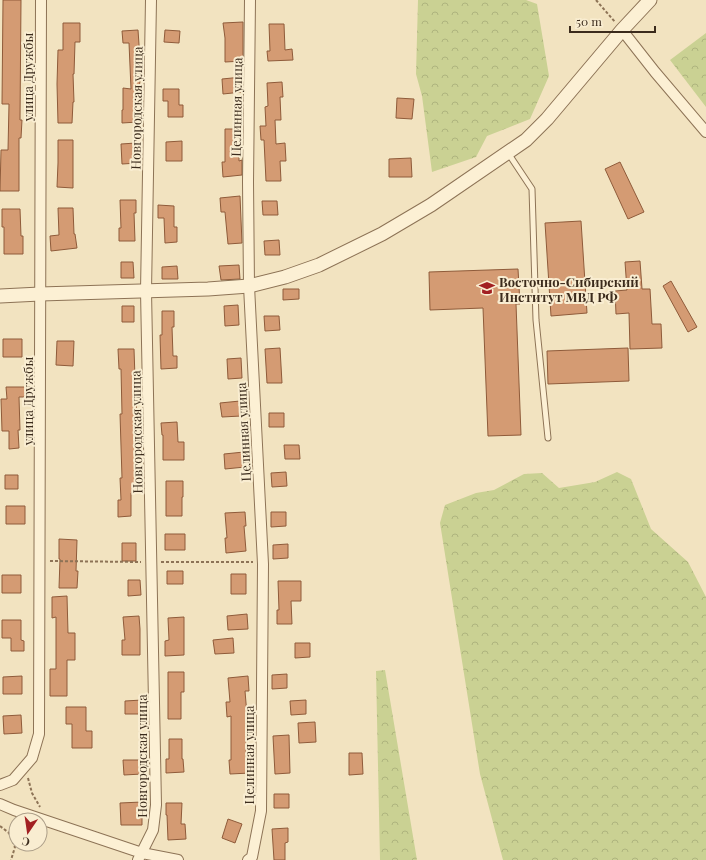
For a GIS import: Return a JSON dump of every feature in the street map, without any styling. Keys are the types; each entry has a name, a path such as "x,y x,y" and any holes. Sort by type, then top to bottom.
{"street":[{"name":"улица Дружбы","path":"0,785 13,780 32,758 39,734 40,0"},
{"name":"Новгородская улица","path":"140,856 153,830 156,805 146,291 151,0"},
{"name":"Целинная улица","path":"248,860 252,857 261,811 263,564 249,286 248,182 250,0"},
{"path":"0,296 208,289 249,286 285,277 319,265 382,234 431,205 526,140 547,119 622,30 650,0"},
{"path":"622,30 655,72 706,132"},
{"path":"0,804 140,856 178,860"}],"lane":[{"path":"507,153 532,189 536,320 548,438"}],"path":[{"path":"596,0 622,30"},
{"path":"25,765 32,793 51,822"},
{"path":"0,826 9,833 15,847 12,860"}],"green space":[{"path":"418,0 526,0 537,4 549,76 530,119 487,136 476,157 432,172 422,96 416,74"},
{"path":"706,33 706,107 670,60"},
{"path":"617,472 631,479 651,529 688,562 706,597 706,860 503,860 480,774 440,523 445,505 476,493 494,490 524,474 542,473 559,488 595,482"},
{"path":"385,670 417,860 380,860 376,671"}],"building":[{"path":"3,0 21,0 20,120 22,120 21,138 19,138 19,191 0,191 1,150 8,150 9,104 2,104"},
{"path":"243,22 243,61 225,62 225,38 223,23"},
{"path":"63,23 80,23 80,42 75,42 73,74 74,102 72,123 58,123 58,50 63,50"},
{"path":"269,24 284,24 285,50 292,49 293,60 268,61 267,51 270,51"},
{"path":"138,30 140,59 142,59 143,74 140,75 138,122 122,123 123,88 131,89 129,43 123,43 122,31"},
{"path":"165,30 180,31 179,43 164,42"},
{"path":"242,77 242,92 223,94 222,79"},
{"path":"282,82 283,97 280,97 281,120 275,120 276,144 285,143 286,161 280,161 281,181 266,181 264,140 261,140 260,126 266,126 265,107 268,106 267,83"},
{"path":"163,89 179,89 179,105 183,105 183,117 168,117 168,101 163,101"},
{"path":"397,98 414,99 412,119 396,118"},
{"path":"225,129 239,129 239,161 242,160 242,175 223,177 222,162 225,162"},
{"path":"58,140 73,140 73,188 57,187"},
{"path":"182,141 182,161 166,161 166,142"},
{"path":"136,143 138,163 122,164 121,144"},
{"path":"411,158 412,177 389,177 389,159"},
{"path":"620,162 644,212 628,219 605,169"},
{"path":"240,196 242,243 228,244 225,212 221,212 220,198"},
{"path":"120,200 136,200 136,213 134,213 135,241 119,241 119,228 121,228"},
{"path":"262,201 277,201 278,215 263,215"},
{"path":"158,205 174,206 174,227 177,227 177,242 165,243 164,218 158,218"},
{"path":"58,208 73,208 74,234 77,248 51,251 50,236 59,235"},
{"path":"2,209 20,209 23,254 4,254"},
{"path":"581,221 587,313 551,316 545,223"},
{"path":"279,240 280,255 265,255 264,241"},
{"path":"640,261 642,289 650,289 652,324 661,324 662,348 630,349 629,313 616,314 615,291 627,290 625,262"},
{"path":"121,262 133,262 134,278 121,278"},
{"path":"239,265 240,279 221,280 219,266"},
{"path":"177,266 178,279 162,279 162,267"},
{"path":"518,269 520,304 516,304 521,435 488,436 483,308 430,310 429,272"},
{"path":"671,281 697,327 688,332 663,286"},
{"path":"283,289 299,289 299,299 283,300"},
{"path":"238,305 239,325 225,326 224,306"},
{"path":"122,306 134,306 134,322 122,322"},
{"path":"162,311 174,311 174,327 172,327 173,356 177,356 177,368 161,369 160,335 162,335"},
{"path":"264,316 279,316 280,330 265,331"},
{"path":"3,339 22,339 22,357 3,357"},
{"path":"57,341 74,341 73,366 56,365"},
{"path":"280,348 282,383 267,383 265,349"},
{"path":"628,348 629,381 548,384 547,351"},
{"path":"118,349 134,349 135,378 137,378 137,478 139,477 140,492 131,493 131,516 118,517 118,500 121,500 120,478 122,478 120,414 122,414 121,369 119,369"},
{"path":"241,358 242,378 228,379 227,359"},
{"path":"6,387 25,387 25,397 19,397 19,448 9,449 9,431 2,431 1,399 7,399"},
{"path":"240,401 241,416 222,417 220,403"},
{"path":"269,413 284,413 284,427 269,427"},
{"path":"177,422 178,442 184,442 184,460 163,460 163,435 161,423"},
{"path":"284,445 299,445 300,459 285,459"},
{"path":"244,452 245,467 225,469 224,454"},
{"path":"286,472 287,486 272,487 271,473"},
{"path":"5,475 18,475 18,489 5,489"},
{"path":"166,481 183,481 182,516 166,516"},
{"path":"6,506 25,506 25,524 6,524"},
{"path":"245,512 246,526 244,526 246,551 226,553 225,538 227,538 225,513"},
{"path":"271,512 286,512 286,526 271,527"},
{"path":"165,534 185,534 185,550 165,550"},
{"path":"59,539 77,540 77,588 59,588"},
{"path":"122,543 136,543 136,561 122,561"},
{"path":"288,544 288,558 273,559 273,545"},
{"path":"167,571 183,571 183,584 167,584"},
{"path":"231,574 246,574 246,594 231,594"},
{"path":"2,575 21,575 21,593 2,593"},
{"path":"128,580 140,580 141,595 128,596"},
{"path":"278,581 301,581 301,601 291,601 292,624 277,624 277,610 279,610"},
{"path":"67,596 68,633 75,633 75,660 67,660 67,696 50,696 50,669 56,669 56,617 52,618 52,597"},
{"path":"247,614 248,629 228,630 227,616"},
{"path":"139,616 140,655 122,655 122,640 125,640 123,617"},
{"path":"184,617 184,655 165,656 165,641 169,640 168,618"},
{"path":"2,620 21,620 21,640 24,641 24,651 11,651 11,638 2,638"},
{"path":"233,638 234,653 215,654 213,640"},
{"path":"295,643 310,643 310,657 295,658"},
{"path":"168,672 184,672 184,692 181,692 181,719 168,719"},
{"path":"287,674 287,688 272,689 272,675"},
{"path":"22,676 22,694 3,694 3,677"},
{"path":"248,676 249,691 245,691 247,715 246,758 249,758 250,773 230,774 229,760 231,760 231,716 227,717 226,702 230,702 228,678"},
{"path":"142,700 143,714 125,714 125,701"},
{"path":"306,700 306,714 291,715 290,701"},
{"path":"66,707 86,707 86,731 92,731 92,748 72,748 72,724 66,724"},
{"path":"21,715 22,733 4,734 3,716"},
{"path":"315,722 316,742 299,743 298,723"},
{"path":"289,735 290,773 275,774 273,736"},
{"path":"169,739 182,739 182,759 184,772 166,773 166,759 169,759"},
{"path":"349,753 362,753 363,774 349,775"},
{"path":"123,760 142,760 142,774 124,775"},
{"path":"274,794 289,794 289,808 274,808"},
{"path":"142,802 142,825 121,825 120,803"},
{"path":"166,803 182,803 181,824 185,824 186,839 168,840"},
{"path":"228,819 242,824 235,843 222,838"},
{"path":"288,828 288,842 285,843 285,860 274,860 272,829"}],"place":[{"name":"Восточно-Сибирский Институт МВД РФ","path":"487,288"}]}
